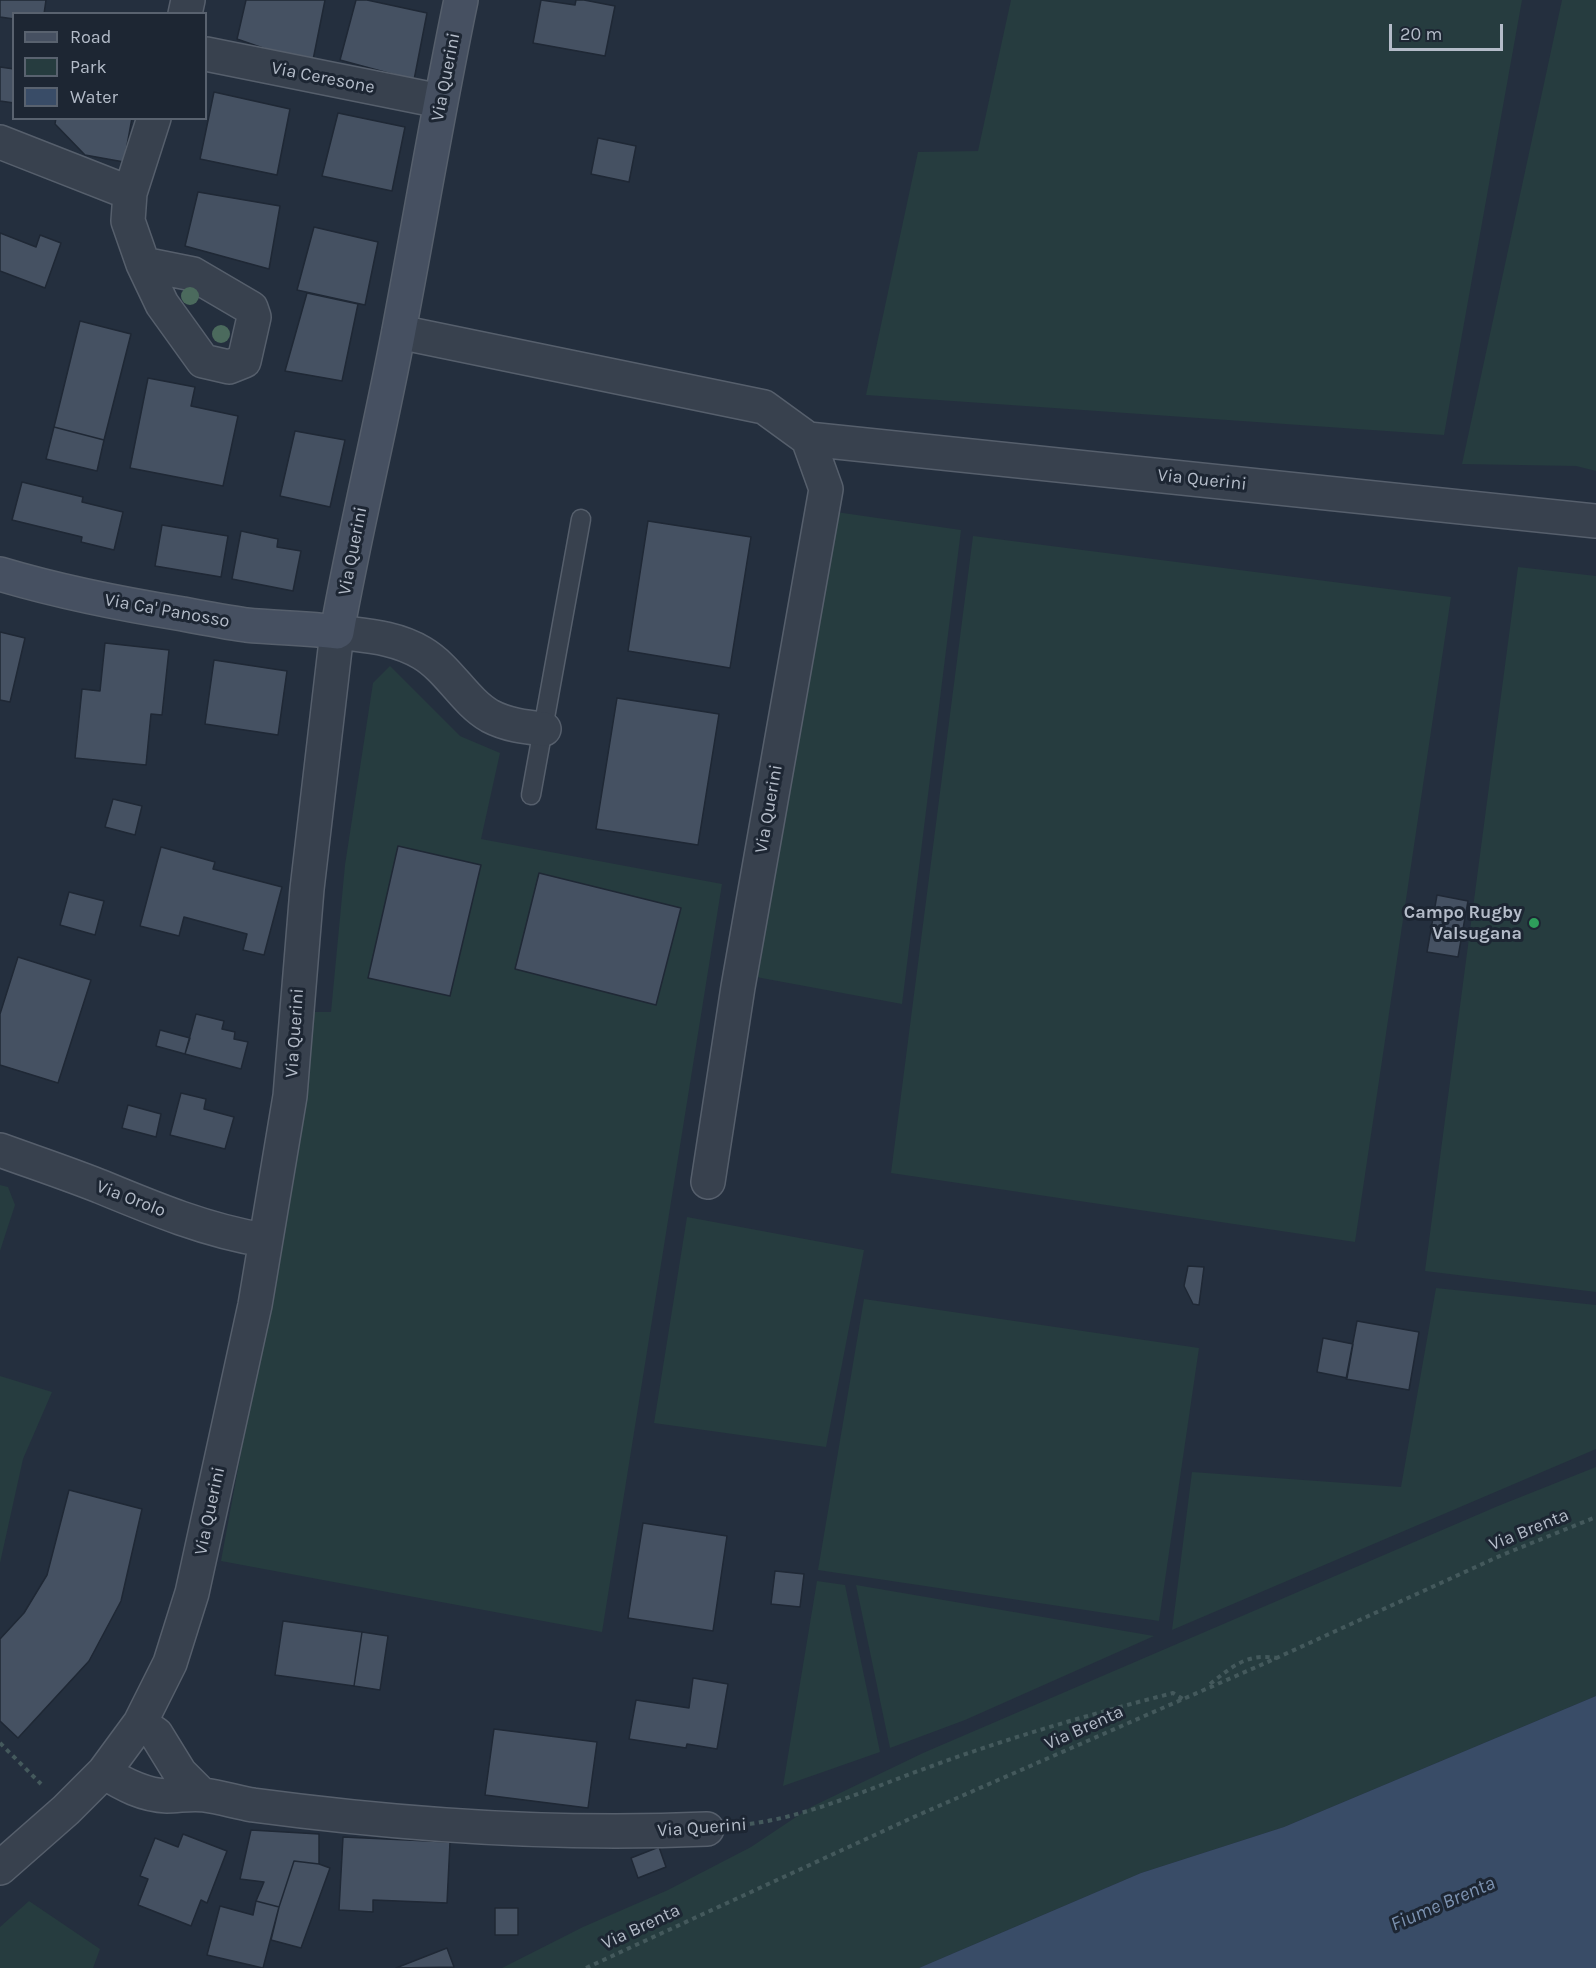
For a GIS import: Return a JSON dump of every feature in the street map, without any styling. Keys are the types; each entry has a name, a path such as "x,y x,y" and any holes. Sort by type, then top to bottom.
{"street":[{"name":"Via Querini","path":"0,1868 66,1810 104,1772 140,1723 170,1663 192,1593 255,1305 264,1240 279,1173 290,1096 307,889 337,632 399,332 440,101 461,0"},
{"name":"Via Ceresone","path":"207,54 440,101"},
{"path":"143,264 128,221 130,193 153,120"},
{"path":"0,142 130,193"},
{"path":"399,332 764,407 808,439"},
{"name":"Via Querini","path":"708,1182 738,987 826,489 808,439 1596,521"},
{"name":"Via Ca' Panosso","path":"0,574 103,601 246,625 310,628 337,632"},
{"path":"337,632 397,640 423,653 446,671 489,715 513,725 544,729"},
{"name":"Via Orolo","path":"0,1150 170,1214 264,1240"},
{"path":"140,1723 156,1734 180,1773 201,1794"},
{"name":"Via Querini","path":"104,1772 138,1791 166,1796 201,1794 251,1804 432,1825 636,1832 707,1829"}],"lane":[{"path":"531,795 581,519"}],"path":[{"name":"Via Brenta","path":"586,1968 916,1816 1277,1658 1502,1555 1596,1517"},
{"path":"1208,1687 1237,1663 1256,1657 1277,1658"},
{"name":"Via Querini","path":"707,1829 771,1822 1070,1720 1173,1693 1184,1699"},
{"path":"0,1743 66,1810"}],"green space":[{"path":"1011,0 1522,0 1444,435 866,395 918,152 978,151"},
{"path":"1562,0 1596,0 1596,471 1576,466 1462,464"},
{"path":"836,512 961,530 902,1004 756,977"},
{"path":"973,536 1451,597 1355,1242 891,1173"},
{"name":"Campo Rugby Valsugana","path":"1518,567 1596,576 1596,1292 1425,1271"},
{"path":"390,666 460,736 500,753 481,839 722,884 602,1632 221,1561 273,1279 309,1012 331,1012 345,865 373,683"},
{"path":"0,1185 8,1187 15,1205 0,1251"},
{"path":"687,1217 864,1250 826,1447 654,1423"},
{"path":"1436,1288 1596,1305 1596,1449 1172,1630 1192,1472 1401,1487"},
{"path":"864,1299 1199,1348 1159,1621 818,1570"},
{"path":"0,1376 52,1392 23,1459 0,1563"},
{"path":"1596,1467 1596,1696 1284,1827 1141,1873 919,1968 502,1968 583,1927 668,1890 751,1847 811,1807 923,1753 1498,1506"},
{"path":"817,1581 845,1585 880,1752 783,1786"},
{"path":"856,1585 1154,1636 965,1720 890,1748"},
{"path":"29,1901 100,1949 93,1968 0,1968 0,1927"}],"water":[{"name":"Fiume Brenta","path":"1596,1696 1596,1968 919,1968 1141,1873 1284,1827"}],"building":[{"path":"0,0 46,0 44,12 12,12 12,19 0,17"},
{"path":"246,0 325,0 312,65 237,39"},
{"path":"356,0 367,0 427,13 414,80 340,60"},
{"path":"541,0 575,5 576,0 584,0 615,6 605,56 533,43"},
{"path":"0,67 12,69 12,103 0,101"},
{"path":"214,92 290,109 277,175 200,159"},
{"path":"338,113 405,127 392,191 322,176"},
{"path":"56,120 132,120 124,162 85,155 55,124"},
{"path":"598,138 636,146 629,182 591,174"},
{"path":"198,192 280,206 269,269 185,246"},
{"path":"314,227 378,242 365,305 297,290"},
{"path":"0,233 36,247 40,235 61,243 45,288 0,271"},
{"path":"307,293 358,304 342,381 285,371"},
{"path":"80,321 131,334 104,440 54,427"},
{"path":"148,378 195,387 191,406 238,416 223,486 130,468"},
{"path":"54,427 104,440 97,471 46,459"},
{"path":"295,431 345,440 330,507 280,496"},
{"path":"22,482 83,497 82,502 123,512 114,550 81,542 82,537 12,520"},
{"path":"648,521 751,537 730,668 628,651"},
{"path":"162,525 228,536 221,577 155,566"},
{"path":"241,531 278,539 277,547 301,551 293,591 232,579"},
{"path":"0,632 25,638 10,702 0,700"},
{"path":"105,643 169,650 162,715 151,714 146,765 75,758 82,689 100,691"},
{"path":"214,660 287,671 278,735 205,724"},
{"path":"617,698 719,714 698,845 596,829"},
{"path":"113,799 142,806 135,835 105,827"},
{"path":"398,846 481,865 450,996 368,978"},
{"path":"161,847 215,862 213,869 282,887 264,955 243,950 247,934 184,917 179,936 140,926"},
{"path":"539,873 681,908 656,1005 515,969"},
{"path":"69,892 104,901 95,935 60,925"},
{"path":"1437,895 1468,901 1458,957 1427,952"},
{"path":"18,957 91,980 58,1083 0,1065 0,1014"},
{"path":"196,1014 224,1021 222,1029 235,1032 234,1039 248,1042 241,1069 185,1054"},
{"path":"160,1030 190,1038 185,1054 156,1046"},
{"path":"181,1093 206,1099 204,1109 234,1117 225,1149 170,1135"},
{"path":"128,1105 161,1114 156,1137 122,1128"},
{"path":"1188,1266 1204,1267 1199,1305 1193,1304 1184,1286"},
{"path":"1357,1321 1419,1332 1409,1390 1346,1379"},
{"path":"1323,1338 1353,1344 1347,1378 1317,1372"},
{"path":"69,1490 142,1509 121,1601 89,1661 18,1738 0,1721 0,1639 24,1613 47,1575"},
{"path":"643,1523 727,1536 713,1631 628,1618"},
{"path":"775,1571 804,1574 800,1607 771,1604"},
{"path":"283,1621 362,1632 354,1686 275,1675"},
{"path":"362,1632 388,1636 380,1690 354,1686"},
{"path":"693,1678 728,1684 717,1749 687,1744 686,1748 629,1739 636,1700 689,1708"},
{"path":"494,1729 597,1742 588,1808 485,1795"},
{"path":"251,1830 319,1834 319,1864 294,1861 279,1907 256,1901 264,1882 240,1879"},
{"path":"183,1834 227,1851 207,1903 201,1900 191,1926 138,1905 148,1879 140,1876 155,1838 178,1847"},
{"path":"343,1837 450,1842 447,1903 373,1900 373,1912 339,1910"},
{"path":"659,1847 666,1867 638,1878 631,1858"},
{"path":"294,1861 319,1864 330,1868 301,1948 271,1940"},
{"path":"256,1901 279,1907 263,1968 207,1955 220,1906 253,1915"},
{"path":"495,1908 518,1908 518,1935 495,1935"},
{"path":"447,1948 454,1967 396,1968"}],"place":[{"name":"Campo Rugby Valsugana","path":"1534,923"}]}
